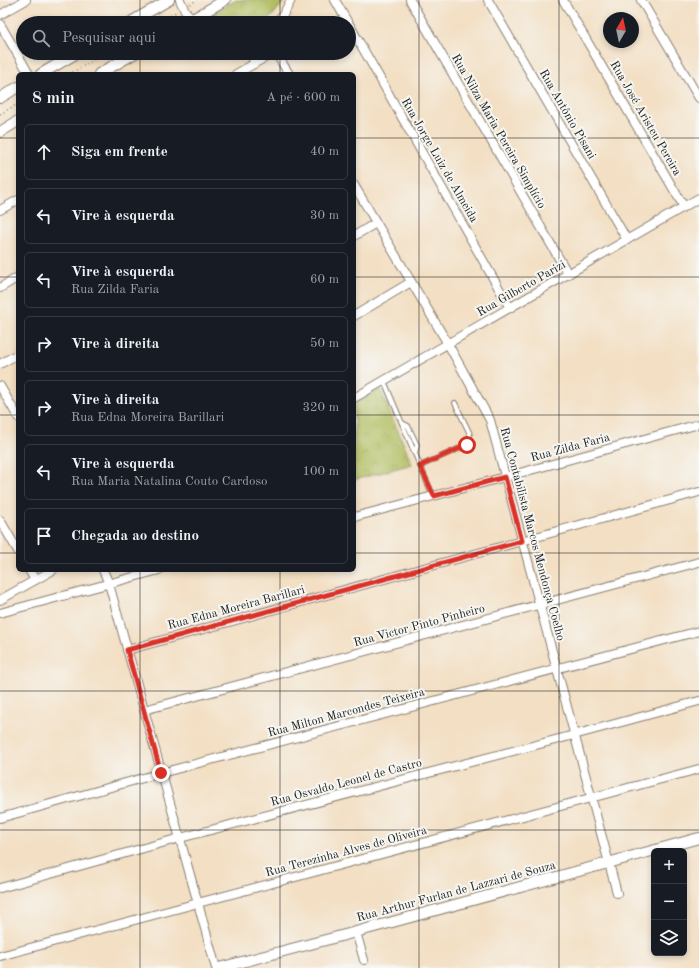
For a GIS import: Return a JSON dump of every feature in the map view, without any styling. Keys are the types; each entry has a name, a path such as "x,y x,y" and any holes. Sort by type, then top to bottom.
{"street":[{"path":"0,15 26,0"},
{"path":"141,16 169,0"},
{"path":"180,0 188,16"},
{"path":"200,16 225,0"},
{"path":"282,16 288,8 291,0"},
{"name":"Rua Jorge Luiz de Almeida","path":"335,0 344,16"},
{"name":"Rua Nilza Maria Pereira Simplício","path":"410,0 568,274"},
{"name":"Rua Antônio Pisani","path":"488,0 627,240"},
{"name":"Rua José Aristeu Pereira","path":"563,0 684,207"},
{"path":"641,0 699,98"},
{"path":"0,24 16,52"},
{"name":"Rua Jorge Luiz de Almeida","path":"356,36 510,308"},
{"path":"21,60 28,72"},
{"path":"44,72 65,60"},
{"path":"102,72 123,60"},
{"path":"253,60 254,64"},
{"path":"240,72 261,60"},
{"path":"280,60 288,72"},
{"path":"0,98 16,88"},
{"path":"0,132 16,122"},
{"name":"Rua Contabilista Marcos Mendonça Coelho","path":"356,188 448,344 490,420 617,893"},
{"name":"Rua Gilberto Parizi","path":"356,397 699,198"},
{"path":"0,210 16,201"},
{"path":"356,235 376,223"},
{"path":"0,288 16,278"},
{"path":"356,315 411,282"},
{"path":"0,364 16,355"},
{"path":"0,386 16,414"},
{"name":"Rua Zilda Faria","path":"356,516 699,424"},
{"name":"Rua Edna Moreira Barillari","path":"127,650 699,492"},
{"path":"0,520 16,548"},
{"name":"Rua Victor Pinto Pinheiro","path":"144,710 539,606 699,562"},
{"path":"30,572 35,580"},
{"path":"0,600 49,572"},
{"path":"104,572 109,584 217,968"},
{"path":"0,613 152,572"},
{"name":"Rua Milton Marcondes Teixeira","path":"0,818 161,773 699,631"},
{"name":"Rua Osvaldo Leonel de Castro","path":"0,888 180,838 699,701"},
{"name":"Rua Terezinha Alves de Oliveira","path":"0,956 699,769"},
{"name":"Rua Arthur Furlan de Lazzari de Souza","path":"217,968 356,932 699,838"},
{"path":"356,932 364,960"}],"lane":[{"path":"383,381 434,496"},
{"path":"420,466 467,445 470,440 470,434 455,403"}],"path":[{"path":"73,72 94,60"},
{"path":"0,114 16,105"}],"green space":[{"path":"236,0 284,0 272,16 208,16"},
{"path":"380,389 412,464 356,479 356,403"}],"route":[{"path":"161,773 127,650 522,541 505,477 434,496 420,466 467,445"}]}
